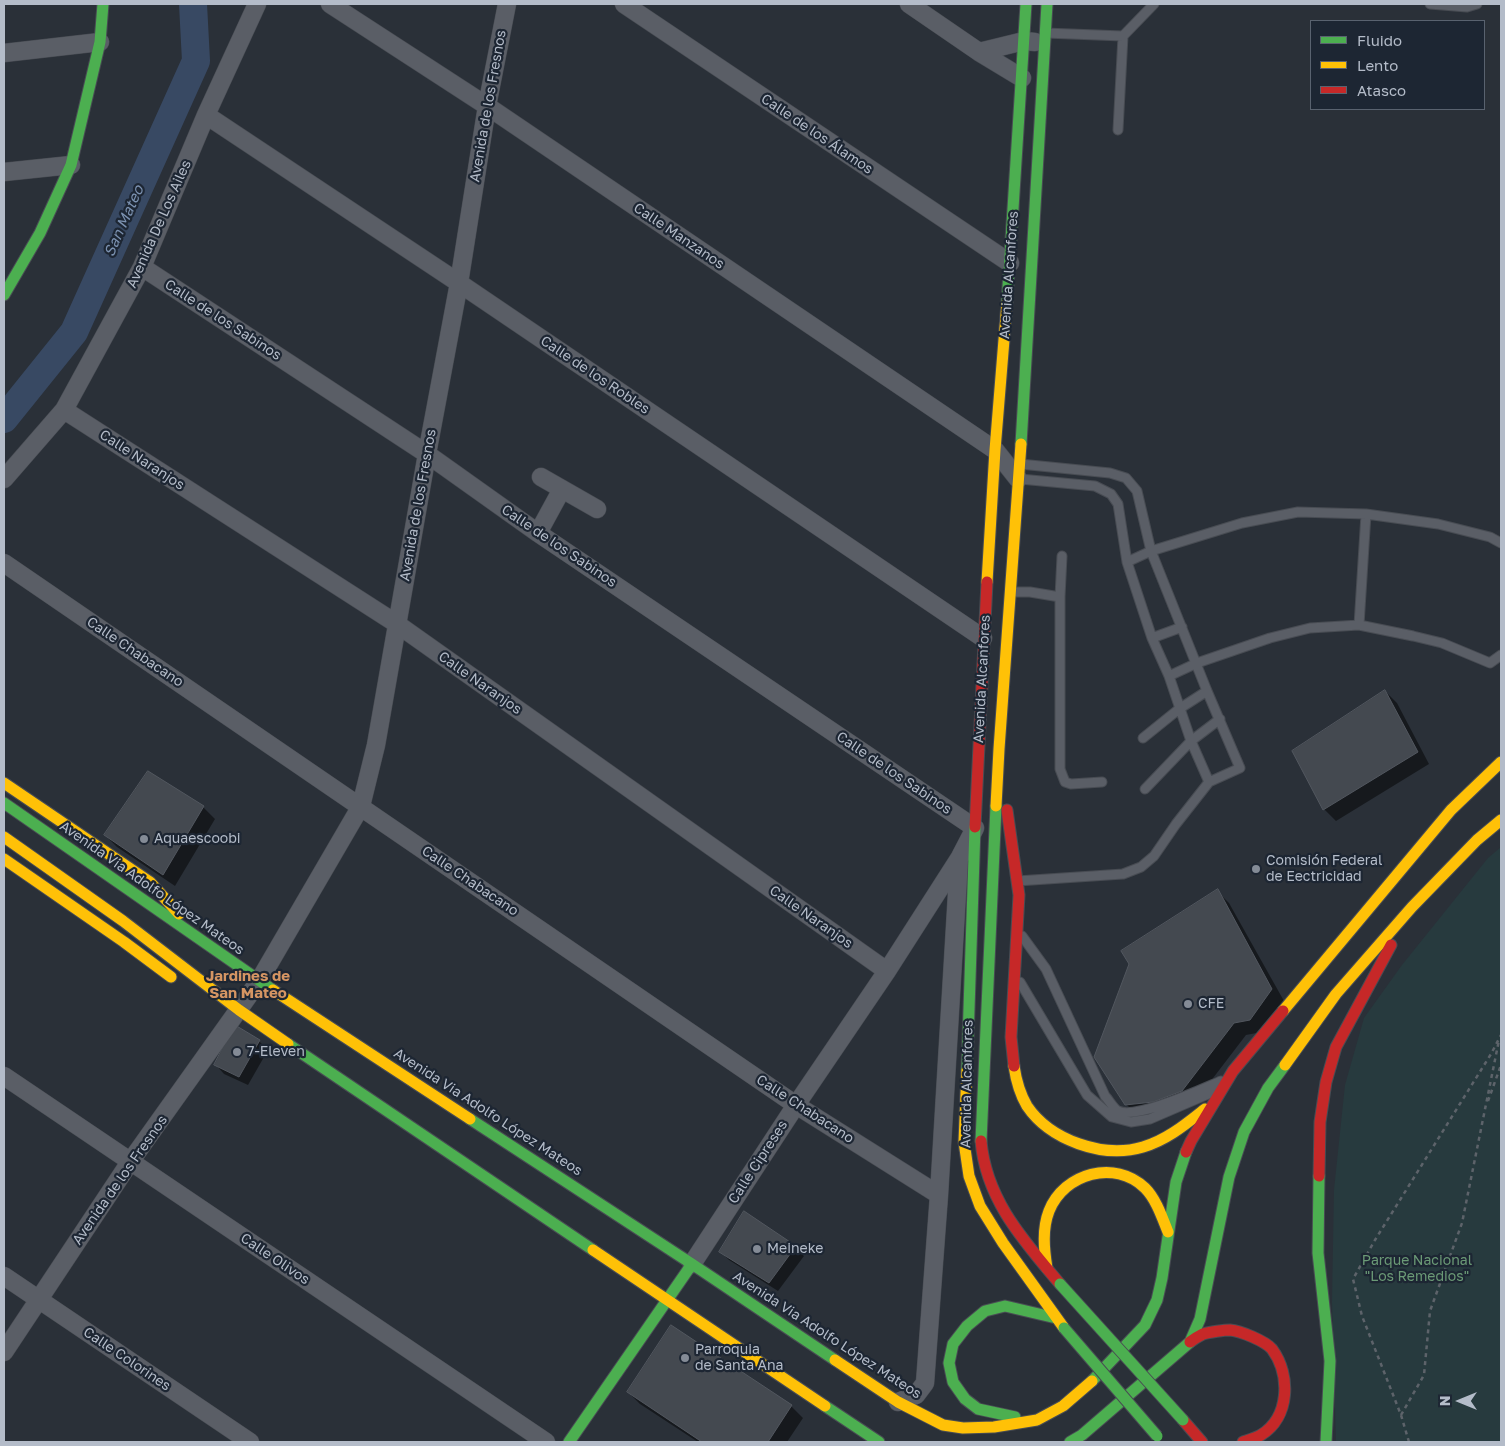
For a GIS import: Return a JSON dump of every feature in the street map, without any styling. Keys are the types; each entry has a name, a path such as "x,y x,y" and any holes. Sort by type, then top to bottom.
{"main road":[{"path":"4,294 40,232 71,164 100,42 103,4"},
{"name":"Avenida Alcanfores","path":"1026,4 1010,264 995,450 983,638 964,1142 969,1176 980,1206 1003,1243 1064,1328 1160,1439"},
{"name":"Avenida Alcanfores","path":"1047,4 1024,415 998,749 981,1138 984,1168 996,1198 1018,1232 1047,1268 1183,1420 1203,1439"},
{"path":"998,749 1019,895 1011,1037 1012,1058 1014,1078 1034,1116 1055,1134 1070,1141 1105,1150 1122,1150 1143,1147 1171,1134 1214,1102"},
{"name":"Avenida Via Adolfo López Mateos","path":"4,803 259,981 692,1264 898,1402 943,1425 963,1428 994,1428 1037,1420 1063,1406 1089,1385 1145,1325 1157,1300 1162,1278 1176,1182 1182,1161 1191,1141 1225,1083 1451,810 1501,762"},
{"path":"4,783 150,882 201,940"},
{"path":"1190,1342 1200,1319 1206,1294 1229,1178 1244,1132 1268,1088 1336,994 1412,907 1477,840 1501,820"},
{"path":"4,837 80,889 196,976 237,1021 368,1097 879,1442"},
{"path":"4,860 124,942 182,986"},
{"path":"1326,1442 1330,1361 1318,1254 1320,1122 1326,1082 1336,1047 1412,907"},
{"path":"237,1021 368,1097"},
{"path":"1047,1268 1045,1253 1046,1221 1051,1205 1057,1195 1075,1179 1089,1173 1108,1171 1126,1176 1144,1186 1168,1232"},
{"name":"Calle Cipreses","path":"569,1442 692,1264"},
{"path":"1037,1420 1008,1417 978,1409 965,1400 953,1382 949,1362 954,1344 967,1326 985,1311 1005,1306 1056,1318"},
{"path":"1070,1442 1079,1438 1190,1342 1203,1334 1230,1330 1254,1337 1271,1348 1282,1367 1286,1390 1282,1410 1273,1424 1261,1435 1243,1442"}],"street":[{"name":"Avenida De Los Ailes","path":"4,479 64,410 142,267 206,115 257,4"},
{"name":"Calle Manzanos","path":"330,4 487,106 995,450 1019,472"},
{"name":"Avenida de los Fresnos","path":"4,1352 130,1162 237,1021 361,806 376,745 426,454 459,282 487,106 507,4"},
{"name":"Calle de los Álamos","path":"624,4 1010,264"},
{"path":"909,4 979,52 1022,78"},
{"path":"979,52 1044,38"},
{"path":"4,53 100,42"},
{"name":"Calle de los Robles","path":"206,115 459,282 983,638"},
{"path":"4,172 71,164"},
{"name":"Calle de los Sabinos","path":"142,267 426,454 538,533 975,828"},
{"name":"Calle Naranjos","path":"64,410 397,624 887,971"},
{"path":"540,476 597,509"},
{"path":"538,533 562,489"},
{"name":"Calle Chabacano","path":"4,563 796,1105 939,1195"},
{"name":"Calle Cipreses","path":"692,1264 796,1105 887,971 960,857 975,828"},
{"name":"Avenida Alcanfores","path":"898,1402 916,1395 925,1383 960,857"},
{"name":"Calle Olivos","path":"4,1076 546,1442"},
{"name":"Calle Colorines","path":"4,1276 250,1442"}],"lane":[{"path":"1118,130 1123,36 1154,4"},
{"path":"1430,4 1467,7 1477,4"},
{"path":"1044,38 1123,36"},
{"path":"1086,485 1087,471"},
{"path":"1017,881 1123,874 1141,867 1154,856 1176,824 1210,782 1240,768 1151,551 1137,492 1126,478 1110,473 1087,471 1019,472"},
{"path":"1019,472 1045,480 1096,486 1111,494 1118,504 1127,562 1152,638 1169,676 1191,741 1210,782"},
{"path":"1127,562 1151,551 1242,523 1298,512 1366,514 1438,524 1490,537 1501,544"},
{"path":"1358,625 1366,514"},
{"path":"1062,556 1060,597 1060,769 1066,782 1070,784 1102,782"},
{"path":"1010,592 1030,592 1060,597"},
{"path":"1169,676 1197,663 1270,638 1310,628 1358,625 1442,643 1490,663 1501,655"},
{"path":"1152,638 1182,627"},
{"path":"1143,738 1179,709 1207,691"},
{"path":"1145,789 1191,741 1220,719"},
{"path":"1017,930 1046,969 1105,1096 1118,1111 1149,1110 1225,1083"},
{"path":"1015,974 1087,1095 1112,1117 1131,1122 1150,1119 1225,1083"}],"path":[{"path":"1401,1415 1424,1375 1430,1311 1462,1223 1501,1036"},
{"path":"1409,1442 1401,1415 1362,1316 1354,1279 1375,1240 1501,1036"},
{"path":"1484,1111 1501,1065"}],"green space":[{"name":"Parque Nacional \"Los Remedios\"","path":"1501,847 1501,1442 1336,1442 1332,1302 1334,1190 1345,1085 1364,1018 1402,965 1488,858"}],"building":[{"path":"1385,690 1418,752 1323,810 1292,751"},
{"name":"Aquaescoobi","path":"148,771 204,806 163,875 104,835"},
{"name":"CFE","path":"1218,889 1272,989 1250,1020 1234,1023 1182,1091 1153,1102 1125,1105 1094,1057 1129,964 1121,951"},
{"name":"7-Eleven","path":"235,1025 260,1040 239,1077 214,1065"},
{"name":"Meineke","path":"744,1211 796,1246 769,1283 719,1252"},
{"name":"Parroquia de Santa Ana","path":"671,1325 792,1405 768,1442 702,1442 627,1392"}],"waterway":[{"name":"San Mateo","path":"4,419 74,332 196,61 193,4"}],"traffic: fast":[{"path":"4,295 40,233 71,165 100,42 103,4"},
{"path":"1007,303 1026,4"},
{"path":"1021,444 1047,4"},
{"path":"4,803 273,990"},
{"path":"981,1141 996,806"},
{"path":"967,1070 975,827"},
{"path":"288,1044 593,1250"},
{"path":"1070,1442 1082,1435 1190,1342 1200,1319 1229,1177 1244,1132 1268,1088 1285,1065"},
{"path":"470,1119 835,1360"},
{"path":"1092,1381 1145,1325 1157,1300 1176,1182 1186,1152"},
{"path":"1319,1176 1318,1253 1330,1361 1326,1442"},
{"path":"569,1442 692,1264"},
{"path":"1060,1284 1183,1420"},
{"path":"1015,1417 978,1409 965,1399 953,1382 949,1363 953,1344 967,1326 985,1311 1005,1306 1056,1318"},
{"path":"1064,1328 1157,1436"},
{"path":"825,1406 879,1442"}],"traffic: slow":[{"path":"987,582 1007,303"},
{"path":"996,806 1021,444"},
{"path":"1283,1011 1451,810 1501,762"},
{"path":"4,783 150,882 179,914"},
{"path":"1285,1065 1336,994 1412,907 1477,840 1501,820"},
{"path":"4,837 123,921 239,1010 288,1044"},
{"path":"4,859 171,977"},
{"path":"273,990 470,1119"},
{"path":"1014,1066 1022,1097 1037,1118 1063,1137 1095,1148 1127,1150 1152,1144 1176,1131 1205,1109"},
{"path":"967,1070 964,1142 969,1176 980,1206 1003,1243 1064,1328"},
{"path":"1047,1268 1044,1232 1049,1211 1056,1198 1066,1187 1078,1179 1091,1174 1119,1174 1133,1179 1145,1188 1156,1203 1168,1232"},
{"path":"593,1250 825,1406"},
{"path":"835,1360 898,1402 943,1425 963,1428 994,1427 1037,1420 1063,1406 1092,1381"}],"traffic: jam":[{"path":"975,827 987,582"},
{"path":"1007,810 1019,895 1011,1037 1014,1066"},
{"path":"1319,1176 1320,1122 1326,1082 1336,1047 1391,945"},
{"path":"1186,1152 1233,1071 1283,1011"},
{"path":"981,1141 984,1162 990,1182 999,1201 1033,1252 1060,1284"},
{"path":"1190,1342 1206,1333 1230,1330 1240,1332 1264,1343 1272,1349 1278,1359 1285,1383 1282,1407 1278,1418 1261,1435 1243,1442"},
{"path":"1183,1420 1202,1442"}],"place":[{"name":"Aquaescoobi","path":"144,839"},
{"name":"Comisión Federal de Eectricidad","path":"1256,869"},
{"name":"CFE","path":"1188,1004"},
{"name":"7-Eleven","path":"237,1052"},
{"name":"Meineke","path":"757,1249"},
{"name":"Parroquia de Santa Ana","path":"685,1358"}],"district":[{"name":"Jardines de San Mateo","path":"248,984"}]}
